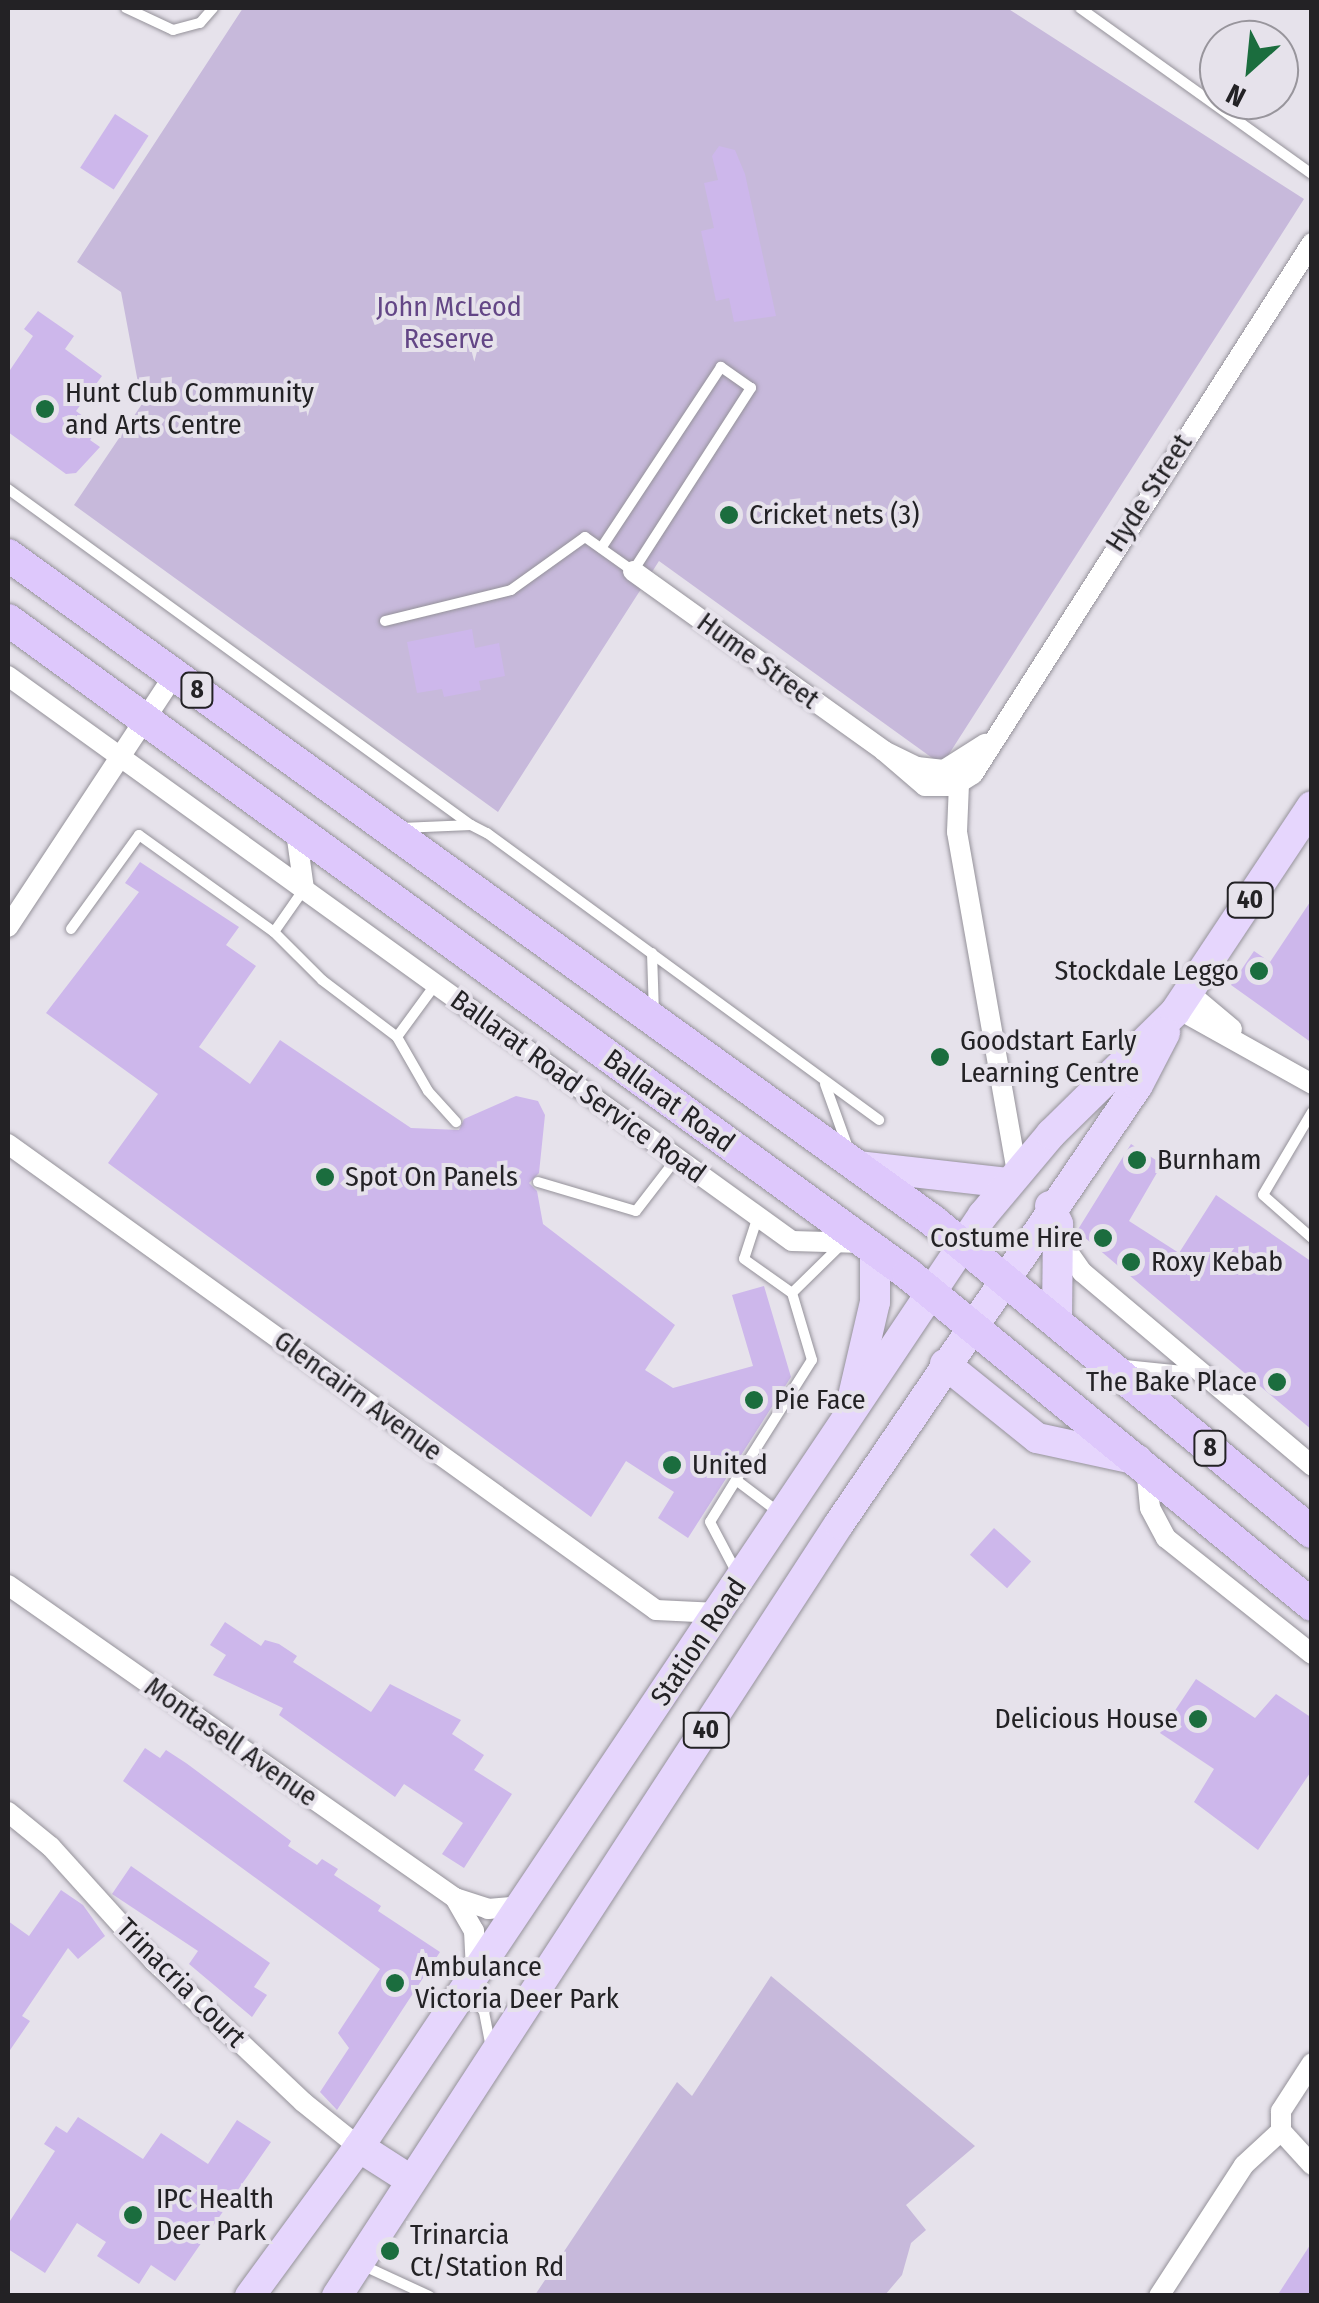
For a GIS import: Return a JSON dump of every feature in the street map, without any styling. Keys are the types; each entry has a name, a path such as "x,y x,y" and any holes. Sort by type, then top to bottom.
{"highway":[{"name":"Ballarat Road","path":"8,556 857,1164 1057,1317 1312,1532"},
{"name":"Ballarat Road","path":"8,620 861,1245 934,1294 1312,1605"}],"main road":[{"name":"Station Road","path":"337,2296 409,2179 972,1324 1004,1276 1054,1219 1138,1085 1181,1005 1312,806"},
{"name":"Station Road","path":"250,2296 360,2146 934,1294 963,1244 1013,1178 1181,1005"},
{"path":"857,1164 1013,1178"},
{"path":"1054,1219 1057,1317"},
{"path":"847,1422 875,1302 861,1245"},
{"path":"946,1364 1037,1438 1142,1463"},
{"path":"360,2146 409,2179"}],"street":[{"name":"Hyde Street","path":"946,781 987,744 1312,243"},
{"name":"Hume Street","path":"632,570 884,751 946,781"},
{"path":"8,927 175,674"},
{"name":"Ballarat Road Service Road","path":"8,676 792,1240 861,1245"},
{"path":"946,781 999,1072 1013,1178"},
{"path":"296,832 304,890"},
{"path":"1181,1005 1312,1084"},
{"name":"Glencairn Avenue","path":"8,1144 656,1610 718,1613"},
{"path":"1054,1219 1077,1268 1312,1466"},
{"path":"1142,1463 1150,1508 1166,1538 1312,1654"},
{"name":"Montasell Avenue","path":"8,1585 455,1898 488,1909 520,1906"},
{"name":"Trinacria Court","path":"8,1812 51,1848 154,1961 303,2102 360,2146"},
{"path":"455,1898 474,1931 470,1979"},
{"path":"1312,2063 1282,2111 1281,2131 1312,2166"},
{"path":"1159,2296 1244,2165 1281,2131"}],"lane":[{"path":"126,8 173,30 200,24 213,8"},
{"path":"1080,8 1312,174"},
{"path":"385,622 510,590 584,537 632,570 751,388 722,368 602,548"},
{"path":"8,488 878,1120"},
{"path":"384,828 471,825"},
{"path":"72,929 139,835 274,932 322,980 397,1037 428,1091 456,1122"},
{"path":"274,932 304,890"},
{"path":"652,953 654,1020"},
{"path":"397,1037 436,984"},
{"path":"822,1078 857,1164"},
{"path":"1312,1112 1264,1195 1312,1238"},
{"path":"538,1182 636,1211 677,1158"},
{"path":"741,1580 710,1522 812,1360 792,1293 744,1258 758,1216"},
{"path":"792,1293 861,1245"},
{"path":"1110,1364 1201,1373"},
{"path":"736,1480 782,1515"},
{"path":"470,1979 484,2012 491,2058"},
{"path":"357,2262 385,2281 429,2296"}],"green space":[{"name":"John McLeod Reserve","path":"243,8 1007,8 1304,199 942,765 659,561 498,812 74,505 142,404 121,292 77,262"},
{"path":"771,1976 975,2146 906,2205 926,2230 911,2243 902,2275 885,2295 535,2295 677,2082 692,2096"}],"building":[{"path":"115,114 149,136 114,189 80,168"},
{"path":"719,146 735,150 745,174 776,316 734,322 729,298 716,301 701,231 714,228 704,183 718,180 712,156"},
{"path":"38,311 74,336 65,349 102,376 76,411 99,428 90,440 100,447 76,473 66,474 8,432 8,373 33,336 24,329"},
{"path":"472,629 475,648 499,643 505,676 479,681 481,690 444,697 442,689 417,693 407,642"},
{"path":"140,862 239,927 226,945 256,966 199,1047 250,1084 280,1040 411,1128 459,1130 464,1119 516,1096 538,1101 545,1115 539,1173 529,1183 537,1191 543,1224 675,1325 645,1370 673,1388 753,1366 732,1295 764,1286 791,1377 688,1538 658,1518 674,1492 626,1461 591,1517 108,1163 158,1094 46,1013 139,892 125,883"},
{"path":"1312,899 1312,1043 1231,985 1254,951 1270,962"},
{"path":"1131,1144 1162,1164 1129,1221 1179,1253 1216,1195 1312,1262 1312,1430 1077,1231"},
{"path":"994,1528 1031,1561 1007,1588 970,1555"},
{"path":"225,1622 261,1646 265,1640 279,1644 297,1656 293,1662 371,1712 390,1684 461,1720 452,1734 484,1755 474,1770 512,1794 464,1868 442,1854 463,1823 404,1784 395,1797 279,1715 283,1708 213,1675 226,1655 210,1645"},
{"path":"1196,1679 1255,1718 1276,1694 1312,1718 1312,1770 1258,1850 1194,1802 1214,1769 1160,1733"},
{"path":"145,1748 160,1758 166,1750 186,1763 291,1841 288,1846 317,1865 322,1859 338,1869 334,1875 381,1906 378,1911 440,1952 337,2110 320,2092 349,2048 338,2033 380,1969 123,1781"},
{"path":"131,1866 270,1963 254,1987 267,1995 252,2017 189,1964 198,1951 112,1894"},
{"path":"61,1890 83,1905 105,1936 78,1959 68,1948 22,2016 30,2021 8,2053 8,1921 29,1936"},
{"path":"78,2117 143,2159 161,2133 208,2164 237,2120 271,2142 175,2281 151,2265 139,2284 97,2256 106,2242 77,2223 45,2273 8,2249 8,2224 55,2151 44,2144 56,2126 67,2133"},
{"path":"1312,2242 1312,2296 1277,2296"}],"place":[{"name":"Hunt Club Community and Arts Centre","path":"45,409"},
{"name":"Cricket nets (3)","path":"729,515"},
{"name":"Stockdale Leggo","path":"1259,971"},
{"name":"Goodstart Early Learning Centre","path":"940,1057"},
{"name":"Burnham","path":"1137,1160"},
{"name":"Spot On Panels","path":"325,1177"},
{"name":"Costume Hire","path":"1103,1238"},
{"name":"Roxy Kebab","path":"1131,1262"},
{"name":"The Bake Place","path":"1277,1382"},
{"name":"Pie Face","path":"754,1400"},
{"name":"United","path":"672,1465"},
{"name":"Delicious House","path":"1198,1719"},
{"name":"Ambulance Victoria Deer Park","path":"395,1983"},
{"name":"IPC Health Deer Park","path":"133,2215"},
{"name":"Trinarcia Ct/Station Rd","path":"390,2251"}]}
